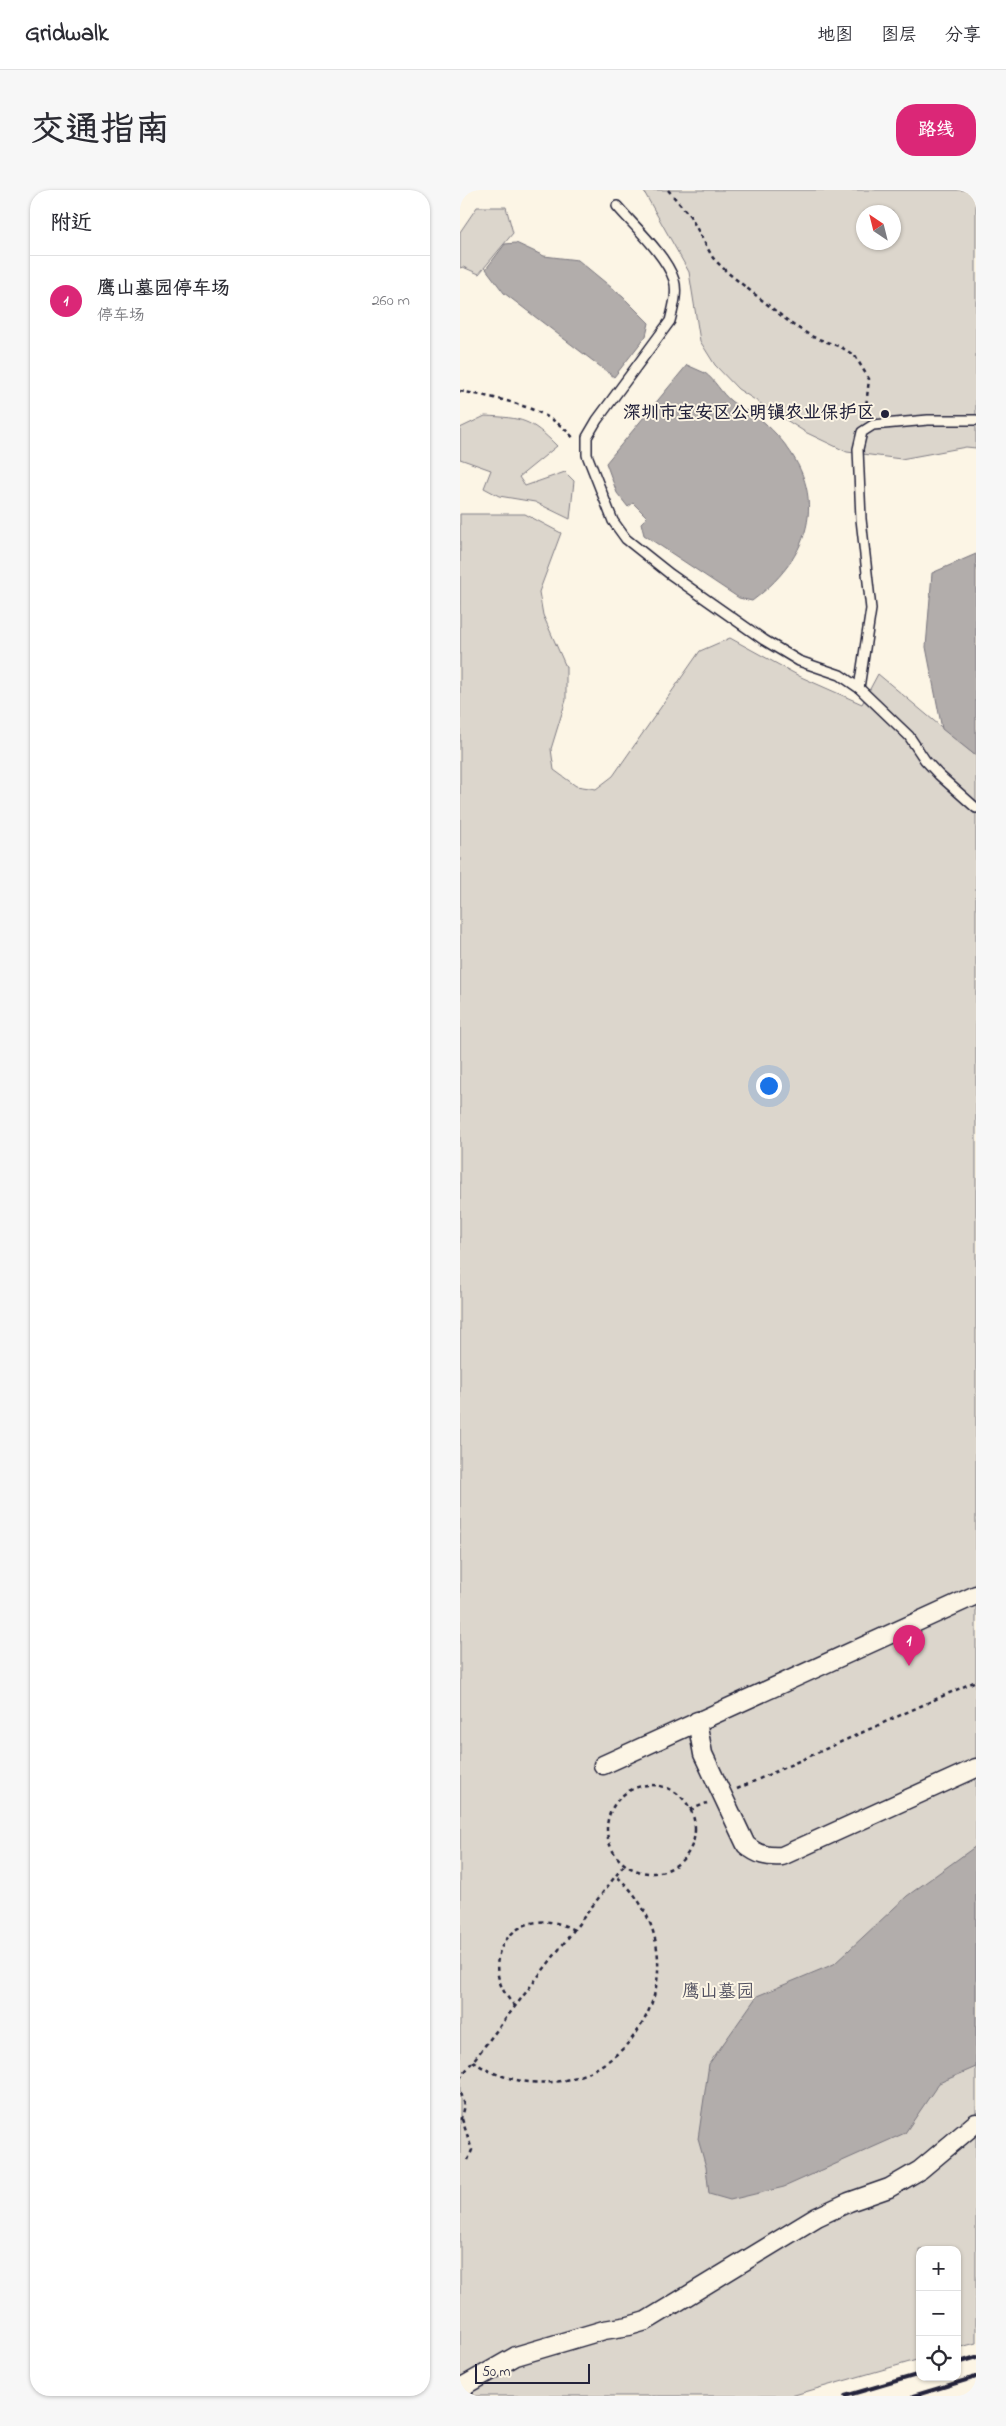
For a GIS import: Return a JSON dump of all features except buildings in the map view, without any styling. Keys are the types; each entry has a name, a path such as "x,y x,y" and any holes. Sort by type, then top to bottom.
{"street":[{"path":"603,1764 976,1596"},
{"path":"697,1721 704,1754 746,1845 755,1853 768,1857 782,1856 976,1768"},
{"path":"460,2388 516,2356 604,2330 630,2326 646,2321 817,2217 848,2202 890,2188 920,2170 976,2123"}],"lane":[{"path":"617,206 665,262 674,281 674,305 670,322 589,431 587,438 587,455 613,521 626,538 670,574 764,640 799,661 840,675 859,688 909,736 925,760 939,775 976,808"},
{"path":"859,688 870,609 861,519 858,449 862,432 873,425 928,420 976,420"}],"path":[{"path":"668,190 690,216 713,258 727,272 793,325 813,338 841,347 855,356 869,379 869,396 862,432"},
{"path":"460,391 501,399 535,410 558,424 572,436 587,455"},
{"path":"690,1810 976,1681"},
{"path":"642,1786 656,1786 670,1790 682,1798 690,1810 694,1824 694,1839 688,1852 678,1863 666,1870 652,1873 637,1871 624,1865 614,1855 608,1842 606,1827 613,1807 628,1792 642,1786"},
{"path":"460,2078 624,1865"},
{"path":"473,2061 508,2078 536,2083 564,2081 592,2072 608,2061 636,2036 658,1983 658,1954 652,1926 640,1901 616,1876"},
{"path":"515,2006 504,1995 498,1981 496,1966 500,1951 507,1938 518,1928 532,1922 547,1920 562,1923 574,1930"},
{"path":"460,2093 464,2105 460,2123"},
{"path":"462,2119 472,2150 468,2160"}],"green space":[{"path":"643,190 976,190 976,448 966,447 901,459 847,452 805,432 738,389 715,365 700,341 689,272"},
{"path":"477,207 506,207 513,233 479,274 463,267 460,268 460,232"},
{"path":"485,416 517,419 525,422 540,430 557,446 519,477 525,486 565,472 574,481 570,519 535,502 499,496 484,488 491,470 460,459 460,428"},
{"name":"鹰山墓园","path":"460,514 525,514 561,533 539,592 543,615 566,667 566,700 551,749 554,770 576,786 596,789 613,776 700,651 730,638 801,677 862,704 878,674 976,756 976,2343 961,2347 961,2246 916,2246 916,2360 791,2396 460,2396"}],"shaded area":[{"path":"516,243 544,256 578,260 623,297 649,323 646,336 614,377 504,293 486,269 505,244"},
{"path":"687,365 705,373 731,401 758,417 787,446 800,470 807,493 808,516 803,539 791,561 774,581 752,601 739,598 644,535 641,523 647,517 633,503 628,507 617,493 606,463"},
{"path":"976,554 976,756 942,729 926,647 932,573"},
{"path":"976,1846 976,2067 939,2083 905,2133 784,2187 730,2200 709,2194 706,2167 698,2139 709,2064 757,1996 834,1964 907,1896"}],"railway":[{"path":"961,2362 976,2357"},
{"path":"845,2396 916,2375"},
{"path":"913,2396 976,2377"}],"place":[{"name":"深圳市宝安区公明镇农业保护区","path":"885,414"},
{"name":"鹰山墓园停车场","path":"909,1666"}]}
